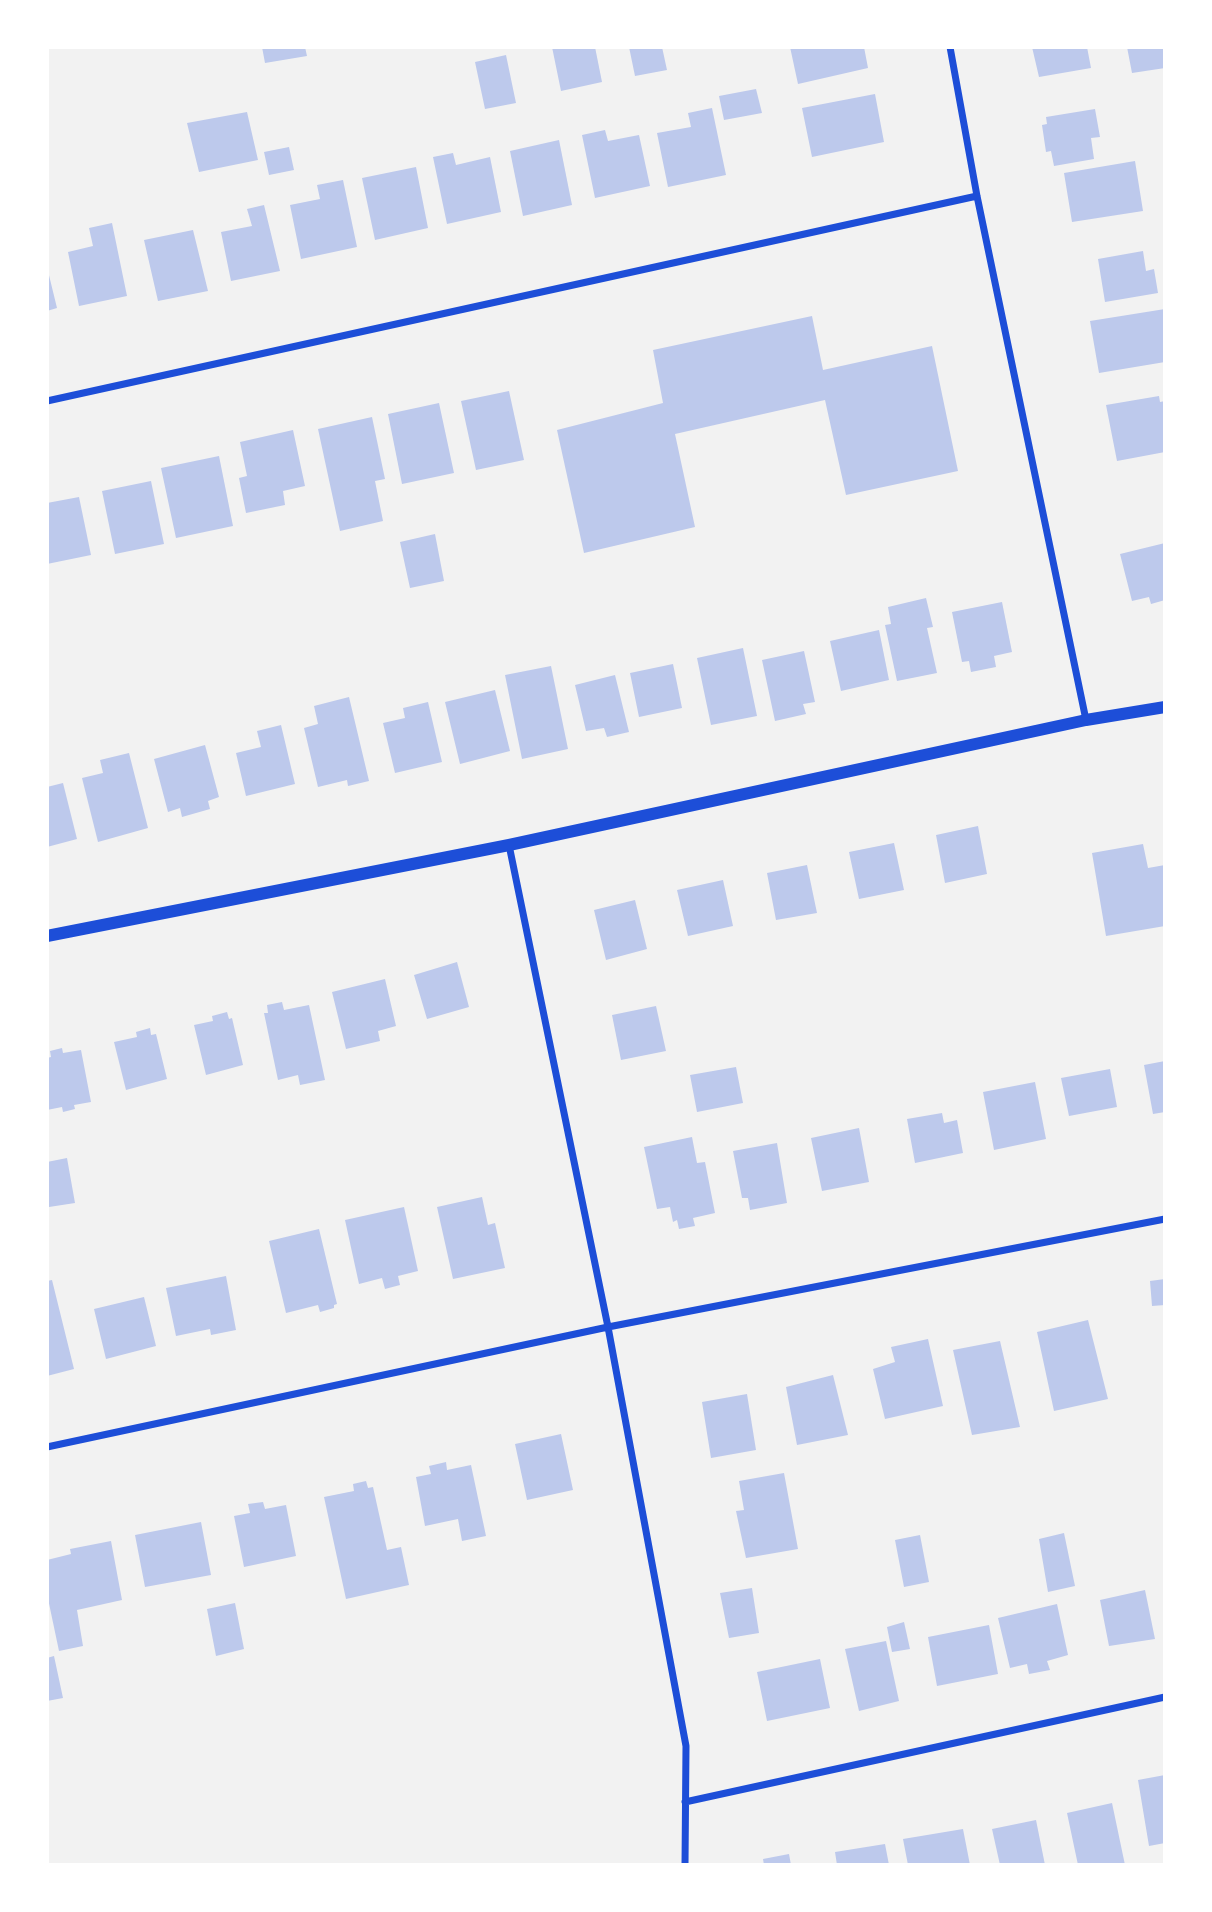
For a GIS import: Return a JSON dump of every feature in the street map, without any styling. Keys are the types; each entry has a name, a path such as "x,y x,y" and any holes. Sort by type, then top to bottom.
{"street":[{"path":"950,47 976,196 1086,720"},
{"path":"47,401 976,196"},
{"path":"47,936 509,845 1086,720 1165,707"},
{"path":"509,845 608,1327 686,1746 685,1865"},
{"path":"47,1447 608,1327 1165,1219"},
{"path":"685,1802 1165,1697"}],"building":[{"path":"262,47 305,47 307,56 265,63"},
{"path":"552,47 595,47 602,82 561,91"},
{"path":"629,47 662,47 667,70 635,76"},
{"path":"790,47 864,47 868,68 798,84"},
{"path":"1032,47 1087,47 1091,68 1039,77"},
{"path":"1127,47 1165,47 1165,68 1132,73"},
{"path":"506,55 516,103 485,109 475,62"},
{"path":"756,89 762,113 724,120 719,96"},
{"path":"875,94 884,142 812,157 802,108"},
{"path":"712,108 726,175 668,187 657,133 691,127 688,113"},
{"path":"1095,109 1100,137 1091,138 1094,159 1054,166 1051,151 1046,152 1042,125 1047,124 1046,117"},
{"path":"247,112 258,160 199,172 187,123"},
{"path":"605,130 608,141 639,135 650,186 595,198 582,135"},
{"path":"559,140 572,205 523,216 510,151"},
{"path":"289,147 294,170 269,175 264,152"},
{"path":"453,153 456,165 490,157 501,212 447,224 433,157"},
{"path":"1135,161 1143,211 1072,222 1064,173"},
{"path":"416,167 428,228 375,240 362,178"},
{"path":"343,180 357,247 301,259 290,205 320,199 317,185"},
{"path":"264,205 280,271 231,281 221,232 252,226 247,209"},
{"path":"112,223 127,296 79,306 68,252 93,246 89,228"},
{"path":"193,230 208,291 158,301 144,240"},
{"path":"1143,251 1146,271 1154,269 1158,293 1105,302 1098,259"},
{"path":"47,267 57,308 47,311"},
{"path":"1165,309 1165,362 1099,373 1090,321"},
{"path":"812,316 823,370 932,346 958,471 846,495 825,400 675,434 695,527 584,553 557,430 663,403 653,350"},
{"path":"509,391 524,460 476,470 461,401"},
{"path":"1159,396 1160,402 1165,401 1165,452 1117,461 1106,405"},
{"path":"439,403 454,473 402,484 388,414"},
{"path":"372,417 385,479 375,481 383,521 340,531 318,429"},
{"path":"293,430 305,486 283,491 285,505 246,513 239,478 247,476 240,442"},
{"path":"219,456 233,526 176,538 161,468"},
{"path":"151,481 164,544 115,554 102,491"},
{"path":"79,497 91,555 47,564 47,503"},
{"path":"435,534 444,581 410,588 400,542"},
{"path":"1165,543 1165,600 1151,604 1149,597 1132,601 1120,554"},
{"path":"926,598 933,627 927,628 937,673 897,681 885,625 891,624 888,607"},
{"path":"1002,602 1012,652 994,656 996,667 971,672 969,661 962,662 952,612"},
{"path":"879,630 889,680 841,691 830,641"},
{"path":"743,648 757,716 711,725 697,658"},
{"path":"804,651 815,702 803,704 806,714 775,721 762,660"},
{"path":"673,664 682,708 639,717 630,673"},
{"path":"551,666 568,749 522,759 505,675"},
{"path":"615,675 629,732 607,737 604,728 586,731 575,685"},
{"path":"495,690 510,751 460,764 445,702"},
{"path":"349,697 369,781 348,786 347,780 318,787 304,728 318,724 314,706"},
{"path":"428,702 442,762 395,773 383,723 405,718 403,708"},
{"path":"281,725 295,784 246,796 236,753 261,747 257,731"},
{"path":"205,745 219,797 208,801 210,809 182,817 180,808 168,812 154,759"},
{"path":"129,753 148,828 98,842 82,778 103,773 100,760"},
{"path":"63,783 77,839 47,847 47,787"},
{"path":"978,826 987,874 945,883 936,835"},
{"path":"894,843 904,890 859,899 849,852"},
{"path":"1143,844 1148,868 1165,865 1165,926 1106,936 1092,853"},
{"path":"807,865 817,913 776,920 767,873"},
{"path":"723,880 733,926 688,936 677,890"},
{"path":"635,900 647,949 606,960 594,910"},
{"path":"457,962 469,1007 427,1019 414,975"},
{"path":"385,979 396,1026 378,1031 380,1041 346,1049 332,992"},
{"path":"282,1002 284,1010 309,1005 325,1080 300,1085 298,1075 278,1080 264,1013 268,1013 267,1005"},
{"path":"656,1006 666,1051 621,1060 612,1015"},
{"path":"227,1012 229,1019 232,1018 243,1065 206,1075 194,1025 213,1021 212,1016"},
{"path":"150,1028 151,1035 156,1034 167,1079 126,1090 114,1042 137,1037 136,1032"},
{"path":"62,1048 63,1053 81,1050 91,1102 74,1105 75,1109 63,1112 62,1107 47,1110 47,1058 51,1057 50,1051"},
{"path":"1165,1061 1165,1112 1153,1114 1144,1065"},
{"path":"736,1067 743,1103 697,1112 690,1075"},
{"path":"1110,1069 1117,1107 1069,1116 1061,1078"},
{"path":"1035,1082 1046,1139 994,1150 983,1092"},
{"path":"942,1113 944,1123 957,1120 963,1153 915,1163 907,1119"},
{"path":"859,1128 869,1182 822,1191 811,1138"},
{"path":"692,1137 697,1163 705,1162 715,1213 693,1218 695,1226 679,1229 677,1220 673,1222 670,1207 657,1209 644,1147"},
{"path":"777,1143 787,1203 750,1210 748,1198 742,1198 733,1151"},
{"path":"67,1158 75,1203 49,1207 47,1162"},
{"path":"482,1197 488,1225 495,1223 505,1268 453,1279 437,1207"},
{"path":"404,1207 418,1271 398,1276 400,1285 385,1289 382,1278 359,1284 345,1220"},
{"path":"319,1229 337,1304 334,1308 320,1312 318,1305 286,1313 269,1241"},
{"path":"226,1276 236,1330 211,1335 210,1329 176,1336 166,1288"},
{"path":"1165,1279 1165,1305 1152,1306 1150,1281"},
{"path":"52,1280 74,1369 47,1376 47,1281"},
{"path":"144,1297 156,1346 106,1359 94,1309"},
{"path":"1088,1320 1108,1399 1054,1411 1037,1332"},
{"path":"928,1339 943,1406 885,1419 873,1369 895,1362 891,1347"},
{"path":"1000,1341 1020,1427 972,1435 953,1350"},
{"path":"833,1375 848,1435 797,1445 786,1387"},
{"path":"747,1394 756,1450 711,1458 702,1402"},
{"path":"561,1434 573,1490 527,1500 515,1444"},
{"path":"446,1462 447,1470 471,1465 486,1536 462,1541 458,1519 425,1526 416,1477 431,1474 429,1466"},
{"path":"784,1473 798,1549 746,1558 736,1511 744,1510 739,1481"},
{"path":"366,1481 368,1488 373,1487 387,1550 401,1547 409,1585 346,1599 324,1497 354,1491 353,1484"},
{"path":"263,1502 265,1509 286,1505 296,1556 244,1567 234,1516 250,1513 248,1504"},
{"path":"201,1522 211,1575 145,1587 135,1535"},
{"path":"1064,1533 1075,1586 1048,1592 1039,1539"},
{"path":"920,1535 929,1582 904,1587 895,1540"},
{"path":"111,1541 122,1600 77,1610 83,1646 59,1651 47,1594 47,1560 71,1554 70,1549"},
{"path":"752,1588 759,1633 729,1638 720,1593"},
{"path":"1145,1590 1155,1639 1109,1646 1100,1600"},
{"path":"235,1603 244,1649 216,1656 207,1609"},
{"path":"1057,1604 1068,1655 1047,1661 1050,1670 1029,1674 1027,1664 1010,1668 998,1618"},
{"path":"904,1622 910,1649 892,1652 887,1627"},
{"path":"989,1625 998,1674 937,1686 928,1637"},
{"path":"886,1641 899,1701 859,1711 845,1649"},
{"path":"54,1656 63,1698 47,1701 47,1658"},
{"path":"820,1659 830,1708 767,1721 757,1672"},
{"path":"1165,1775 1165,1843 1149,1846 1138,1780"},
{"path":"1112,1803 1125,1865 1078,1865 1067,1813"},
{"path":"1036,1820 1045,1865 1000,1865 992,1829"},
{"path":"963,1829 970,1865 908,1865 903,1839"},
{"path":"885,1844 889,1865 837,1865 835,1852"},
{"path":"789,1854 791,1865 764,1865 763,1859"}]}
